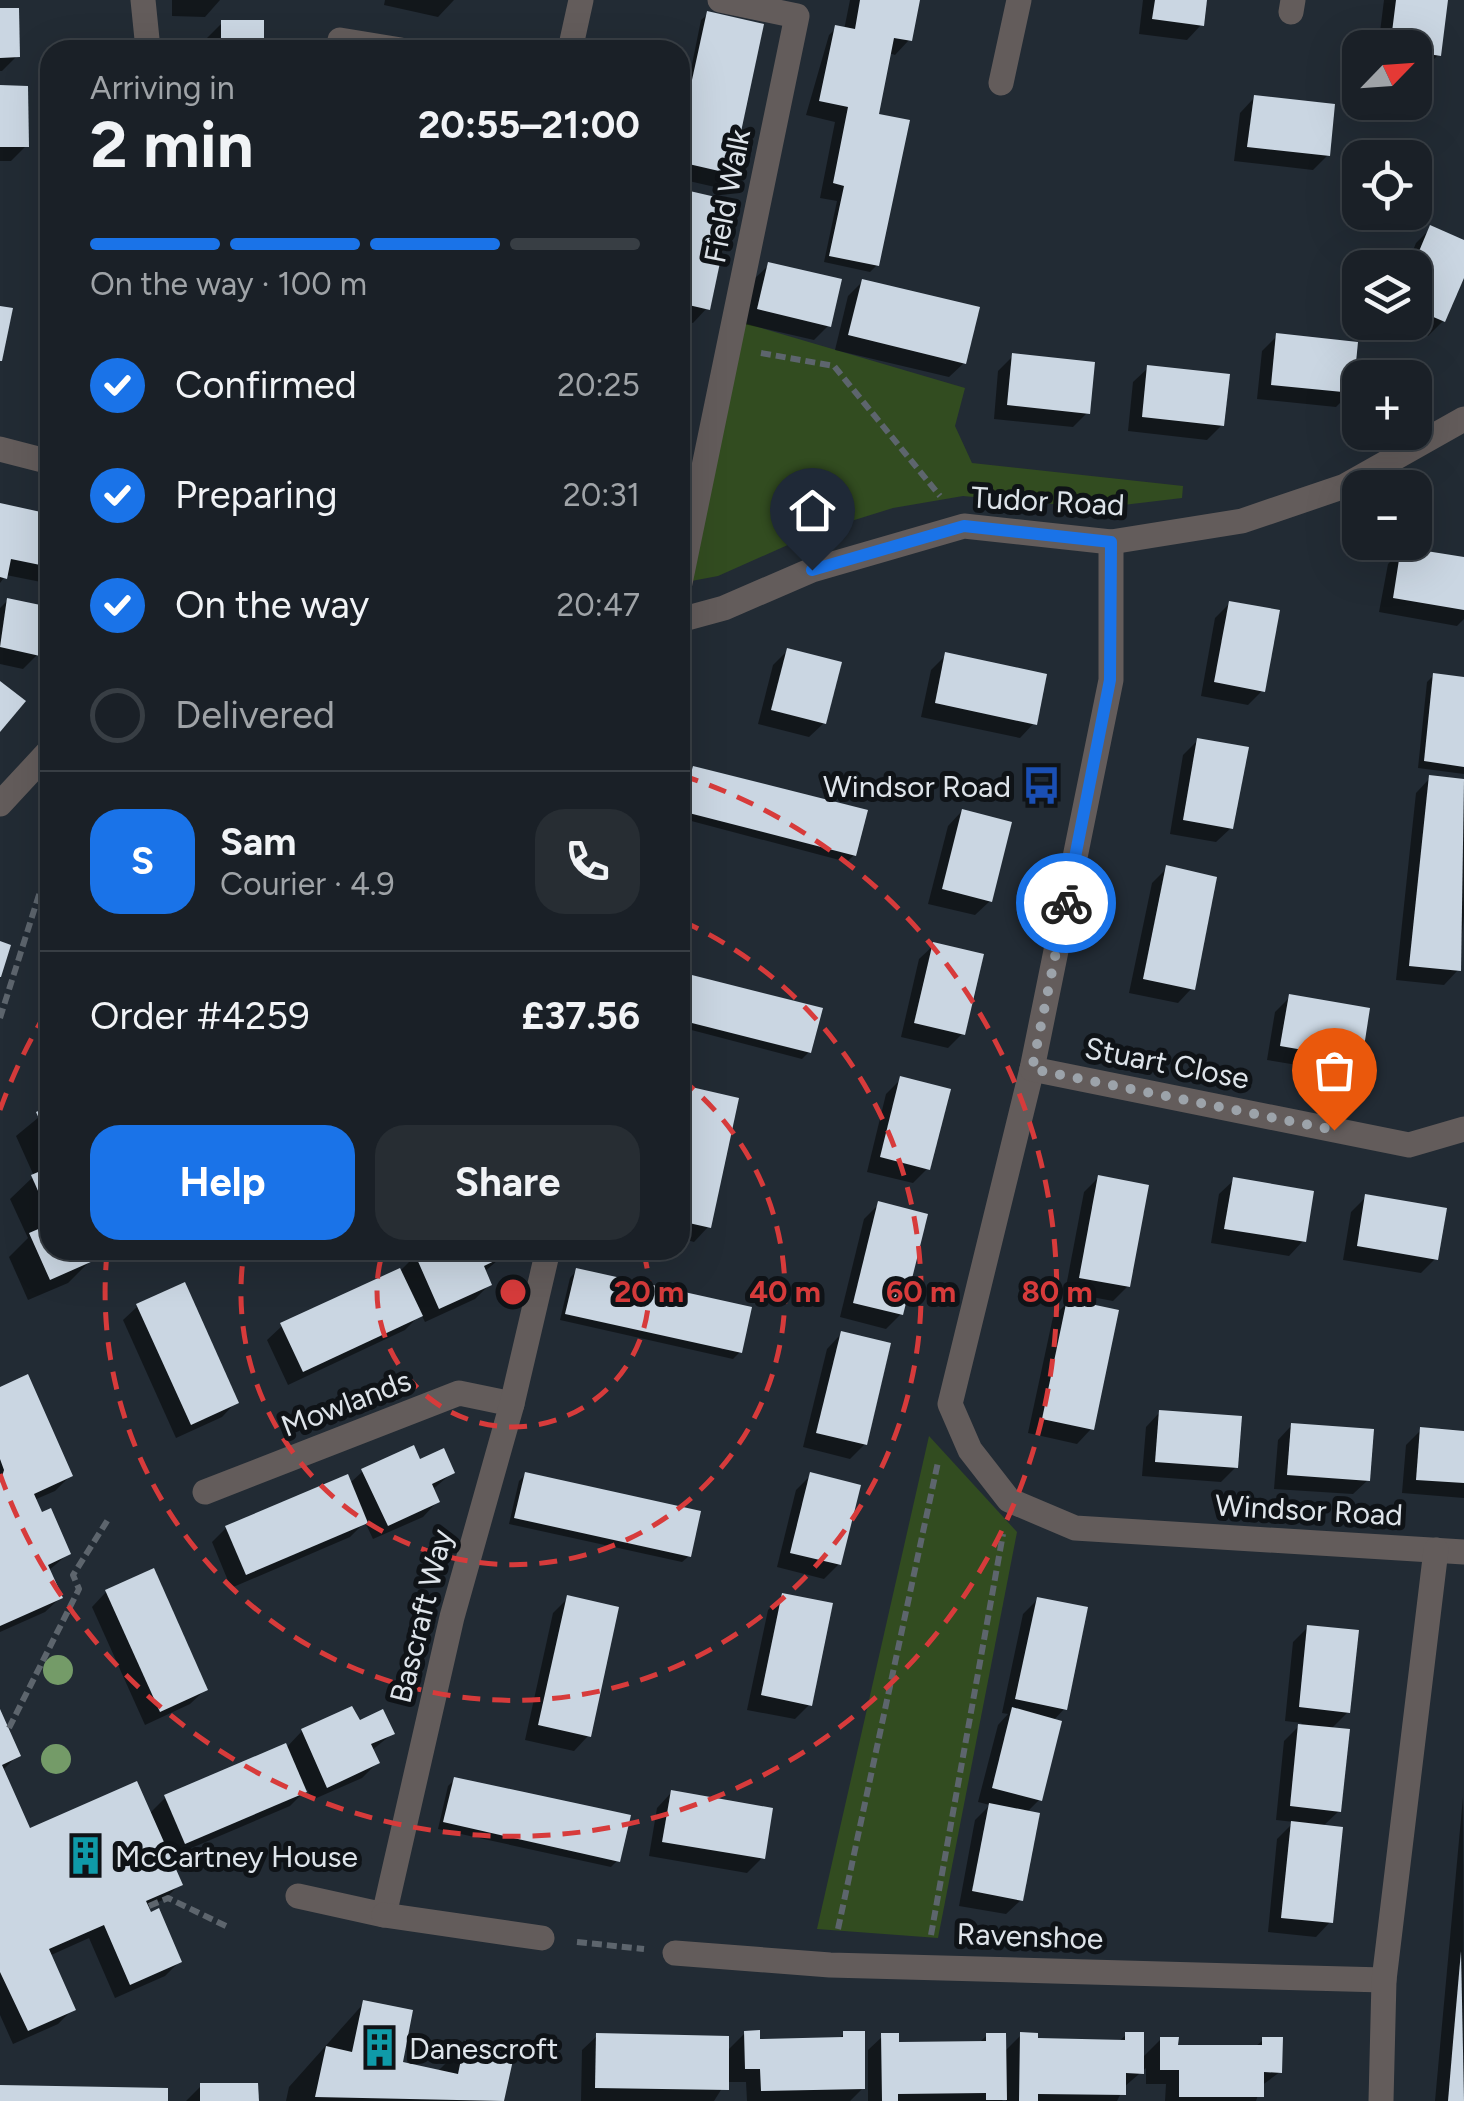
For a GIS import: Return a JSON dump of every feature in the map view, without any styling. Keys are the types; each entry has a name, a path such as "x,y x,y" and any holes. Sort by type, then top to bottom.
{"street":[{"path":"143,0 147,40"},
{"path":"572,40 581,0"},
{"name":"Field Walk","path":"690,537 797,16 720,0"},
{"path":"1002,83 1018,0"},
{"name":"Tudor Road","path":"690,617 724,608 812,570 964,526 1111,542 1242,522 1344,486 1464,419"},
{"path":"0,449 40,459"},
{"path":"950,1404 1032,1069 1110,680 1111,542"},
{"path":"0,804 40,761"},
{"name":"Stuart Close","path":"1032,1069 1409,1144 1464,1129"},
{"name":"Bascraft Way","path":"384,1914 452,1617 512,1404 546,1260"},
{"name":"Mowlands","path":"205,1492 459,1393 512,1404"},
{"name":"Windsor Road","path":"950,1404 970,1450 1009,1500 1075,1528 1464,1552"},
{"path":"1380,2101 1384,1980 1436,1550"},
{"path":"298,1896 384,1914 542,1938"},
{"name":"Ravenshoe","path":"675,1953 830,1965 1384,1980"}],"path":[{"path":"730,348 834,366 964,526"},
{"path":"0,1018 40,892"},
{"path":"830,1965 950,1404"},
{"path":"925,1966 1009,1500"},
{"path":"9,1728 70,1599 80,1590 74,1575 110,1518"},
{"path":"148,1906 168,1898 230,1928"},
{"path":"542,1938 675,1953"}],"green space":[{"path":"741,322 965,388 955,426 972,463 1183,486 1182,498 1098,508 963,496 893,508 819,531 718,576 690,581 690,563"},
{"path":"929,1436 1017,1532 938,1938 817,1929"}],"building":[{"path":"860,0 920,0 912,41 894,38 879,114 910,120 879,266 829,256 844,186 833,183 848,107 819,101 835,25 855,29"},
{"path":"1155,0 1207,0 1204,26 1152,19"},
{"path":"1396,0 1448,0 1441,56 1432,55 1432,30 1392,30"},
{"path":"0,8 19,8 20,57 0,58"},
{"path":"707,11 764,24 732,174 690,164 690,89"},
{"path":"221,20 264,20 264,40 221,40"},
{"path":"0,85 28,86 29,147 0,147"},
{"path":"1254,95 1335,104 1330,156 1247,147"},
{"path":"690,191 733,201 710,310 690,305"},
{"path":"1432,226 1464,240 1464,278 1445,322 1432,316 1432,250 1420,250"},
{"path":"768,262 842,279 831,327 757,309"},
{"path":"862,279 980,307 966,364 848,335"},
{"path":"0,306 13,308 2,361 0,361"},
{"path":"1276,333 1358,342 1356,360 1342,360 1342,392 1271,385"},
{"path":"1012,353 1095,362 1090,414 1007,405"},
{"path":"1147,365 1230,374 1224,426 1142,417"},
{"path":"0,503 40,512 40,565 11,559 7,579 0,577"},
{"path":"1432,552 1464,557 1464,610 1393,598 1399,560 1432,560"},
{"path":"7,598 40,605 40,656 0,647"},
{"path":"1229,601 1280,610 1265,692 1214,682"},
{"path":"787,648 842,662 826,724 771,710"},
{"path":"945,652 1047,674 1037,725 935,703"},
{"path":"1433,673 1464,677 1464,767 1424,761"},
{"path":"0,681 26,701 0,732"},
{"path":"1197,738 1249,747 1233,829 1183,820"},
{"path":"693,766 868,810 856,856 690,813"},
{"path":"1429,775 1464,779 1461,971 1409,966"},
{"path":"962,809 1012,822 992,902 942,889"},
{"path":"1166,865 1217,877 1195,990 1143,979"},
{"path":"0,941 11,945 1,977 0,977"},
{"path":"933,942 984,954 965,1035 914,1023"},
{"path":"690,975 823,1008 811,1053 690,1023"},
{"path":"1289,994 1370,1008 1362,1060 1280,1046"},
{"path":"900,1076 951,1089 930,1170 880,1157"},
{"path":"690,1087 739,1098 711,1228 690,1223"},
{"path":"40,1171 40,1195 31,1175"},
{"path":"1098,1175 1149,1185 1130,1287 1079,1278"},
{"path":"1233,1177 1314,1191 1306,1242 1224,1229"},
{"path":"1365,1194 1447,1208 1438,1260 1357,1246"},
{"path":"878,1201 928,1214 903,1315 853,1303"},
{"path":"40,1228 40,1258 29,1233"},
{"path":"41,1260 93,1260 93,1261 50,1280"},
{"path":"417,1260 497,1260 484,1266 492,1285 439,1309"},
{"path":"400,1268 423,1316 303,1372 280,1323"},
{"path":"576,1268 752,1307 742,1353 565,1314"},
{"path":"185,1282 239,1403 191,1425 136,1304"},
{"path":"1067,1299 1119,1310 1094,1430 1042,1419"},
{"path":"841,1331 891,1343 867,1445 816,1433"},
{"path":"28,1374 73,1476 34,1494 42,1512 51,1508 71,1554 48,1565 63,1598 0,1626 0,1483 4,1470 0,1459 0,1387"},
{"path":"1159,1410 1242,1416 1238,1468 1155,1462"},
{"path":"1291,1423 1374,1429 1370,1481 1287,1475"},
{"path":"1420,1427 1464,1431 1464,1483 1416,1480"},
{"path":"414,1445 420,1459 444,1448 455,1473 432,1484 440,1502 388,1526 361,1469"},
{"path":"525,1472 701,1511 691,1557 514,1518"},
{"path":"810,1472 861,1485 841,1565 790,1553"},
{"path":"348,1474 368,1523 246,1575 225,1526"},
{"path":"154,1568 208,1690 160,1712 105,1590"},
{"path":"782,1593 833,1603 812,1706 761,1695"},
{"path":"567,1595 619,1607 591,1737 538,1725"},
{"path":"1037,1597 1088,1607 1067,1710 1015,1699"},
{"path":"1307,1625 1359,1630 1350,1713 1299,1707"},
{"path":"352,1706 360,1720 383,1709 395,1734 371,1744 380,1763 327,1788 301,1729"},
{"path":"1012,1707 1062,1721 1042,1801 992,1788"},
{"name":"McCartney House","path":"0,1709 21,1756 2,1765 30,1828 137,1781 183,1885 146,1901 151,1912 159,1908 182,1962 130,1985 104,1925 49,1949 76,2010 28,2031 0,1972"},
{"path":"1298,1724 1350,1729 1341,1812 1290,1806"},
{"path":"286,1743 307,1792 185,1844 164,1795"},
{"path":"454,1777 631,1815 620,1862 443,1822"},
{"path":"671,1790 773,1808 765,1859 662,1842"},
{"path":"989,1803 1040,1813 1023,1901 972,1891"},
{"path":"1291,1821 1343,1827 1333,1923 1281,1918"},
{"path":"1461,1951 1464,2101 1448,2101 1453,2042"},
{"name":"Danescroft","path":"363,2000 413,2010 403,2062 458,2074 465,2040 515,2051 504,2101 315,2097 326,2046 352,2052"},
{"path":"760,2030 760,2039 843,2037 843,2031 865,2031 865,2089 761,2091 760,2069 745,2069 744,2031"},
{"path":"1020,2032 1038,2033 1038,2038 1125,2040 1125,2032 1144,2032 1144,2074 1126,2073 1126,2095 1038,2094 1038,2101 1019,2101"},
{"path":"596,2033 729,2036 729,2090 595,2088"},
{"path":"881,2033 899,2033 899,2042 986,2041 986,2033 1006,2033 1007,2100 986,2100 986,2093 898,2094 898,2101 882,2101"},
{"path":"1160,2037 1179,2037 1178,2045 1262,2045 1262,2037 1283,2037 1282,2073 1264,2072 1264,2097 1179,2097 1179,2070 1160,2070"},
{"path":"200,2083 258,2083 259,2101 200,2101"},
{"path":"0,2085 168,2088 168,2101 0,2101"}],"way so far":[{"path":"1066,903 1032,1069 1334,1130"}],"place":[{"name":"Windsor Road","path":"1041,786"},
{"name":"McCartney House","path":"85,1856"},
{"name":"Danescroft","path":"379,2048"}],"route":[{"path":"812,570 964,526 1111,542 1110,680 1066,903"}]}
